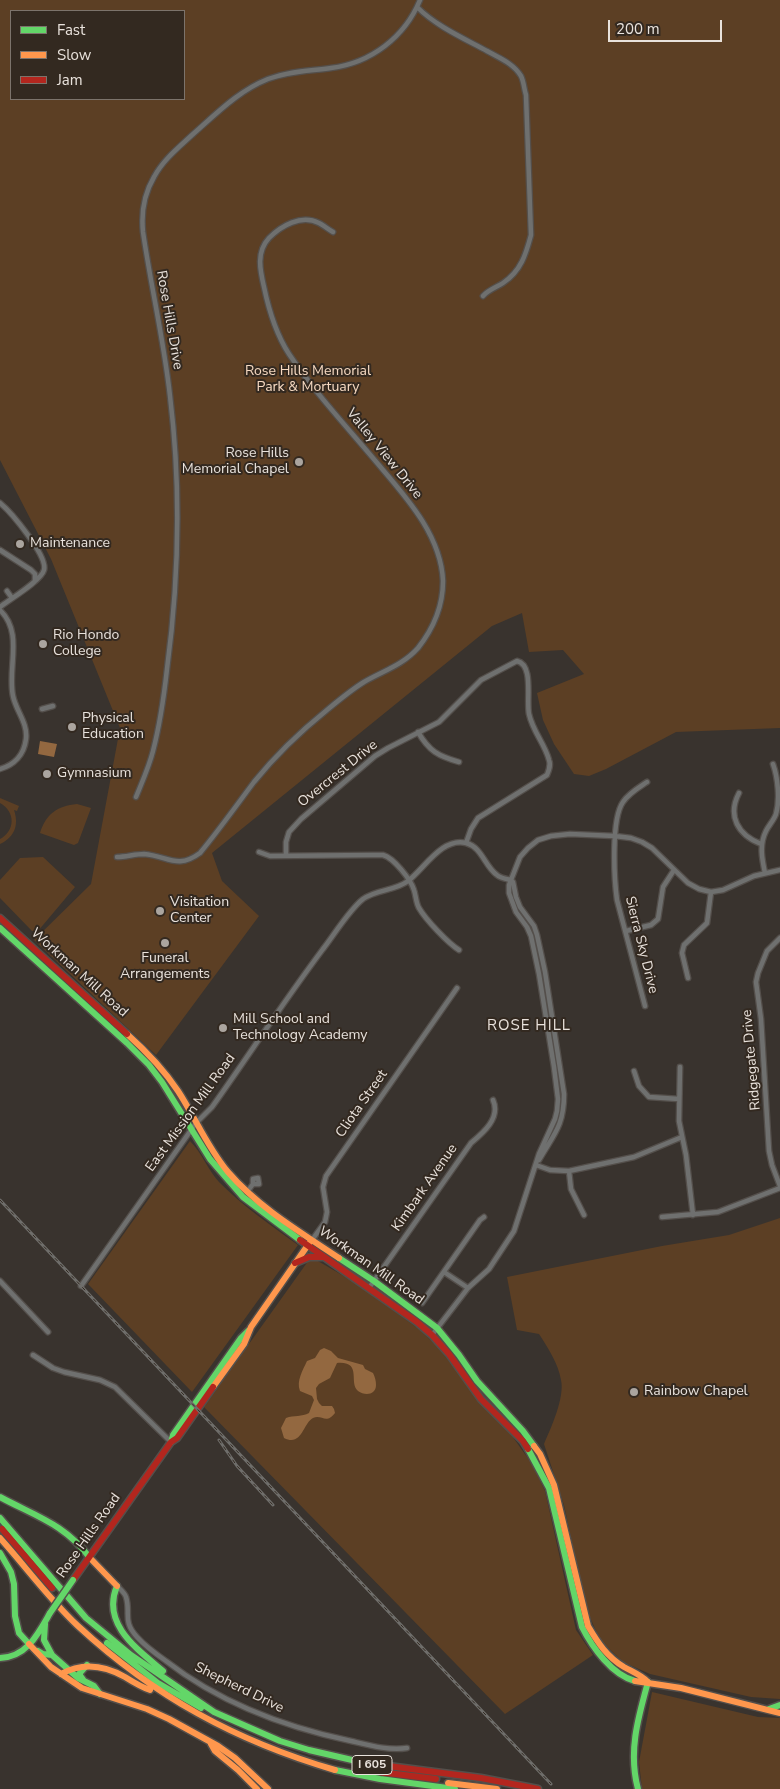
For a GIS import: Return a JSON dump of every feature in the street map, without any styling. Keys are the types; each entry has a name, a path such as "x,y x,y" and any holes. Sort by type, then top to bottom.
{"main road":[{"name":"Workman Mill Road","path":"0,918 138,1044 155,1062 177,1090 194,1126"},
{"name":"Workman Mill Road","path":"0,928 127,1043 162,1082 228,1172 325,1258 417,1322 432,1335 450,1354 481,1399 523,1441 539,1466 549,1488 582,1627 600,1655 620,1673 638,1682 648,1682 690,1690 780,1713"},
{"path":"127,1043 135,1047 150,1062 155,1062"},
{"name":"Workman Mill Road","path":"249,1190 270,1218 374,1281 437,1328 477,1381 523,1431 540,1454 554,1485 588,1626 598,1644 610,1657 648,1682"},
{"name":"Rose Hills Road","path":"30,1644 170,1442 177,1438 244,1344 251,1327 294,1263 310,1243"},
{"path":"294,1263 309,1257 325,1258"},
{"name":"Shepherd Drive","path":"0,1497 60,1527 84,1549 90,1558 117,1586"},
{"name":"I 605","path":"0,1518 86,1618 132,1655 214,1712 280,1741 363,1763 506,1782 538,1789"},
{"path":"0,1527 54,1590 108,1643 158,1683 214,1716 258,1737 345,1765 384,1773 515,1789"},
{"name":"I 605","path":"0,1538 76,1624 129,1670 161,1693 209,1722 271,1750 335,1770 413,1784 455,1789"},
{"path":"0,1553 11,1572 14,1584 15,1616 19,1633 40,1657 81,1688 93,1694 100,1694 161,1716 218,1746 235,1758 268,1789"},
{"path":"117,1586 112,1601 112,1609 121,1630 139,1650 214,1712"},
{"path":"48,1616 43,1638 45,1646 68,1669 94,1686 100,1694"},
{"path":"30,1644 43,1654 52,1655"},
{"path":"0,1658 16,1657 30,1644"},
{"path":"61,1674 68,1669 80,1665 107,1668 123,1675 145,1689 161,1693"},
{"path":"84,1681 80,1676 80,1671 87,1665"},
{"path":"129,1670 138,1671 190,1705 225,1724 279,1748 309,1758 395,1777 497,1789"},
{"path":"638,1789 633,1769 633,1746 648,1682"},
{"path":"770,1709 780,1705"},
{"path":"211,1744 215,1751 257,1789"}],"street":[{"name":"Rose Hills Drive","path":"136,797 150,763 166,683 174,605 177,533 176,470 170,395 142,228 143,207 147,191 154,176 168,158 224,106 241,93 269,79 303,70 338,67 368,57 383,48 402,31 420,0"},
{"path":"417,7 431,19 512,65 521,76 526,95 531,235 526,255 519,268 510,279 483,296"},
{"name":"Valley View Drive","path":"117,857 144,854 173,862 181,862 200,854 255,781 306,727 363,682 397,666 412,653 430,631 438,615 443,580 435,544 409,501 297,365 277,333 268,303 261,273 260,259 265,243 275,232 292,222 305,220 317,222 333,232"},
{"path":"0,503 31,538 44,564 44,570 35,581 0,609 12,632 14,648 12,694 15,706 26,729 26,740 23,750 16,762 0,769"},
{"path":"0,550 31,570 35,574 35,581"},
{"path":"7,591 12,598"},
{"name":"Overcrest Drive","path":"286,856 286,842 289,832 301,819 375,756 439,722 481,680 517,661 522,662 527,668 530,720 549,760 550,768 547,775 478,818 471,829 466,843"},
{"path":"42,708 53,706"},
{"path":"418,732 429,749 439,755 459,762"},
{"path":"765,873 761,855 762,844 765,833 776,815 779,805 776,774 773,764"},
{"name":"Sierra Sky Drive","path":"645,1006 616,900 615,836 617,817 622,803 633,790 647,782"},
{"path":"739,792 734,809 739,828 750,840 762,844"},
{"path":"432,1335 468,1288 489,1269 514,1231 538,1154 555,1119 558,1099 539,974 531,936 512,903 509,885 520,857 538,840 551,836 570,834 615,836 631,838 642,842 652,848 688,883 699,889 711,892 723,890 754,876 780,870"},
{"path":"409,880 420,871 428,859 448,846 457,842 466,843 479,851 496,875 514,882 516,897 520,907 534,926 548,991 564,1094 564,1109 560,1126 536,1165"},
{"path":"258,852 270,856 383,855 396,864 409,880 419,909 449,943 459,950"},
{"path":"626,931 651,925 658,919 663,887 674,870"},
{"name":"East Mission Mill Road","path":"81,1286 194,1126 212,1107 310,966 345,920 363,900 376,892 402,885 409,880"},
{"path":"688,978 682,953 684,945 707,923 711,892"},
{"name":"Ridgegate Drive","path":"780,938 767,951 756,982 762,1028 770,1150 772,1165 780,1187"},
{"name":"Cliota Street","path":"310,1243 325,1222 327,1212 324,1187 326,1176 457,988"},
{"path":"680,1067 679,1121 693,1215"},
{"path":"634,1071 638,1086 649,1097 680,1099"},
{"name":"Kimbark Avenue","path":"369,1288 471,1143 490,1123 495,1112 493,1100"},
{"path":"536,1165 550,1170 569,1171 634,1157 682,1137"},
{"path":"569,1171 571,1189 584,1215"},
{"path":"662,1217 718,1212 780,1187"},
{"path":"422,1303 484,1217"},
{"path":"444,1272 468,1288"},
{"path":"0,1281 48,1332"},
{"path":"33,1355 53,1368 100,1380 115,1387 170,1442"},
{"name":"Shepherd Drive","path":"117,1586 126,1596 127,1618 132,1632 150,1650 197,1683 242,1707 291,1726 369,1745 407,1748"}],"green space":[{"name":"Rose Hills Memorial Park & Mortuary","path":"0,0 780,0 780,728 676,732 589,776 574,774 554,744 543,720 537,693 584,674 563,650 529,652 522,613 492,626 212,853 222,881 259,916 156,1055 34,940 91,884 120,728 51,559 0,460"},
{"path":"0,798 19,806 17,811 14,810 16,826 12,834 0,844 0,839 9,831 12,821 9,811 0,803"},
{"path":"77,804 91,808 78,843 74,845 40,833 42,826 53,812"},
{"path":"43,857 75,887 38,931 32,931 0,898 0,880 20,858"},
{"path":"190,1141 219,1182 228,1191 267,1223 298,1245 192,1392 88,1284"},
{"path":"780,1218 780,1699 751,1697 650,1674 623,1662 600,1640 586,1608 564,1505 544,1444 559,1404 562,1387 560,1374 539,1334 517,1330 507,1277 662,1246 729,1235"},
{"path":"311,1257 349,1279 419,1329 439,1348 483,1405 510,1433 532,1464 545,1491 576,1630 593,1655 505,1714 204,1407"},
{"path":"652,1692 758,1717 780,1718 780,1789 642,1789 639,1762"}],"shaded area":[{"path":"40,741 57,744 54,757 38,754"},
{"path":"324,1348 331,1351 338,1358 363,1365 365,1369 373,1373 376,1380 376,1388 370,1394 358,1391 355,1387 350,1365 337,1363 330,1378 319,1384 316,1388 319,1403 322,1406 332,1406 335,1413 326,1419 313,1418 295,1439 284,1438 281,1428 286,1418 309,1413 314,1400 312,1396 300,1391 299,1379 307,1361 315,1358 320,1350"}],"railway":[{"path":"0,1200 551,1784"},
{"path":"219,1440 237,1466 273,1505"}],"traffic: fast":[{"path":"0,928 149,1065 162,1082 210,1159 243,1197 300,1240"},
{"path":"339,1258 374,1281 437,1328 477,1381 523,1431 534,1446"},
{"path":"171,1442 173,1435 241,1338 248,1331"},
{"path":"528,1449 549,1488 582,1627 591,1643 611,1667 618,1673 635,1681"},
{"path":"0,1497 60,1529 80,1546 90,1558"},
{"path":"0,1518 86,1618 131,1655 214,1712 280,1741 365,1763"},
{"path":"0,1553 11,1572 14,1584 15,1616 19,1633 29,1644"},
{"path":"50,1613 73,1580"},
{"path":"117,1586 113,1600 118,1624 133,1644 163,1671"},
{"path":"0,1658 18,1654 25,1649 36,1636 50,1613"},
{"path":"45,1624 44,1640 52,1655"},
{"path":"107,1643 158,1683 201,1708"},
{"path":"38,1651 43,1654 52,1655 78,1678 94,1686 100,1694"},
{"path":"84,1681 79,1674 87,1665"},
{"path":"638,1789 635,1775 634,1748 648,1682"},
{"path":"769,1709 780,1705"},
{"path":"335,1770 380,1779 455,1789"}],"traffic: slow":[{"path":"127,1034 173,1083 214,1152 240,1185 266,1208 339,1258"},
{"path":"213,1387 244,1344 251,1327 310,1242"},
{"path":"534,1446 540,1454 554,1485 588,1626 599,1644 613,1659 648,1682"},
{"path":"0,1538 78,1626 107,1651 167,1695 198,1714 230,1730 264,1745 335,1770"},
{"path":"90,1558 117,1586"},
{"path":"29,1644 51,1667 82,1688 147,1709 218,1746 235,1758 268,1789"},
{"path":"61,1674 69,1670 93,1666 117,1673 150,1690"},
{"path":"635,1681 681,1688 780,1713"},
{"path":"211,1744 215,1751 257,1789"},
{"path":"448,1783 497,1789"}],"traffic: jam":[{"path":"0,918 127,1034"},
{"path":"300,1240 417,1322 432,1335 449,1354 481,1399 523,1441 528,1449"},
{"path":"295,1263 309,1257 324,1257"},
{"path":"73,1580 171,1442 177,1438 213,1387"},
{"path":"2,1529 52,1588"},
{"path":"365,1763 481,1778 538,1789"},
{"path":"379,1772 436,1779"}],"place":[{"name":"Rose Hills Memorial Chapel","path":"299,462"},
{"name":"Maintenance","path":"20,544"},
{"name":"Rio Hondo College","path":"43,644"},
{"name":"Physical Education","path":"72,727"},
{"name":"Gymnasium","path":"47,774"},
{"name":"Visitation Center","path":"160,911"},
{"name":"Funeral Arrangements","path":"165,943"},
{"name":"Mill School and Technology Academy","path":"223,1028"},
{"name":"Rainbow Chapel","path":"634,1392"}],"district":[{"name":"ROSE HILL","path":"529,1026"}]}
